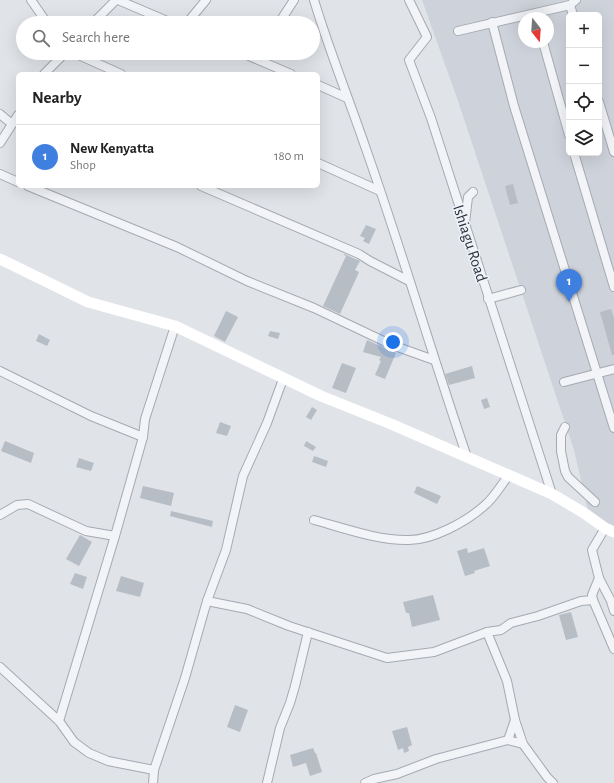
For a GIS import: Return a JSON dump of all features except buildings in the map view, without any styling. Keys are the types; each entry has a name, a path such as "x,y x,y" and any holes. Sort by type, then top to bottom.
{"street":[{"path":"31,0 42,16"},
{"path":"100,16 117,0 155,16"},
{"path":"193,16 206,0"},
{"path":"284,16 294,0"},
{"path":"314,0 319,16"},
{"name":"Ishiagu Road","path":"409,0 427,38 408,60 431,118 552,494"},
{"path":"544,12 573,2"},
{"path":"320,18 347,98 366,148 434,360 467,457"},
{"path":"458,31 492,22 518,18"},
{"path":"492,22 514,106 614,428"},
{"path":"545,48 566,124"},
{"path":"46,72 58,60"},
{"path":"90,60 117,72"},
{"path":"265,60 287,72"},
{"path":"320,86 347,98"},
{"path":"602,112 614,152"},
{"path":"0,114 12,124"},
{"path":"0,143 16,118"},
{"path":"575,156 614,287"},
{"path":"320,164 380,191"},
{"path":"0,174 16,181"},
{"path":"33,188 177,247 247,281 314,308 392,345 434,360"},
{"path":"206,188 359,254 409,281"},
{"path":"465,225 468,197 473,192"},
{"path":"0,259 88,302 175,326 283,379 509,475 552,494 584,512 610,530 592,550 599,578 611,601 614,611"},
{"path":"488,299 521,290"},
{"path":"59,721 115,536 143,437 145,419 175,326"},
{"path":"564,382 598,375 614,369"},
{"path":"0,371 91,416 143,437"},
{"path":"153,783 154,770 185,678 207,601 226,550 243,476 267,423 283,379"},
{"path":"565,427 561,435 561,451 565,471 568,477 595,502"},
{"path":"314,520 374,536 408,540 437,535 465,521 485,506 509,475"},
{"path":"0,515 17,505 28,504 86,531 115,536"},
{"path":"599,578 592,595 593,600 614,649"},
{"path":"207,601 247,609 308,632 387,658 434,652 487,632 502,630 511,623 538,616 581,601 593,600"},
{"path":"267,783 280,728 295,686 308,632"},
{"path":"487,632 507,681 515,720 522,744 553,783"},
{"path":"0,667 59,721 74,742 89,753 108,761 154,770"},
{"path":"508,740 515,720"},
{"path":"365,783 374,779 398,774 436,759 508,740 522,744"}],"shaded area":[{"path":"422,0 614,0 614,527 589,515 574,450 458,101"}],"place":[{"name":"New Kenyatta","path":"569,302"}]}
